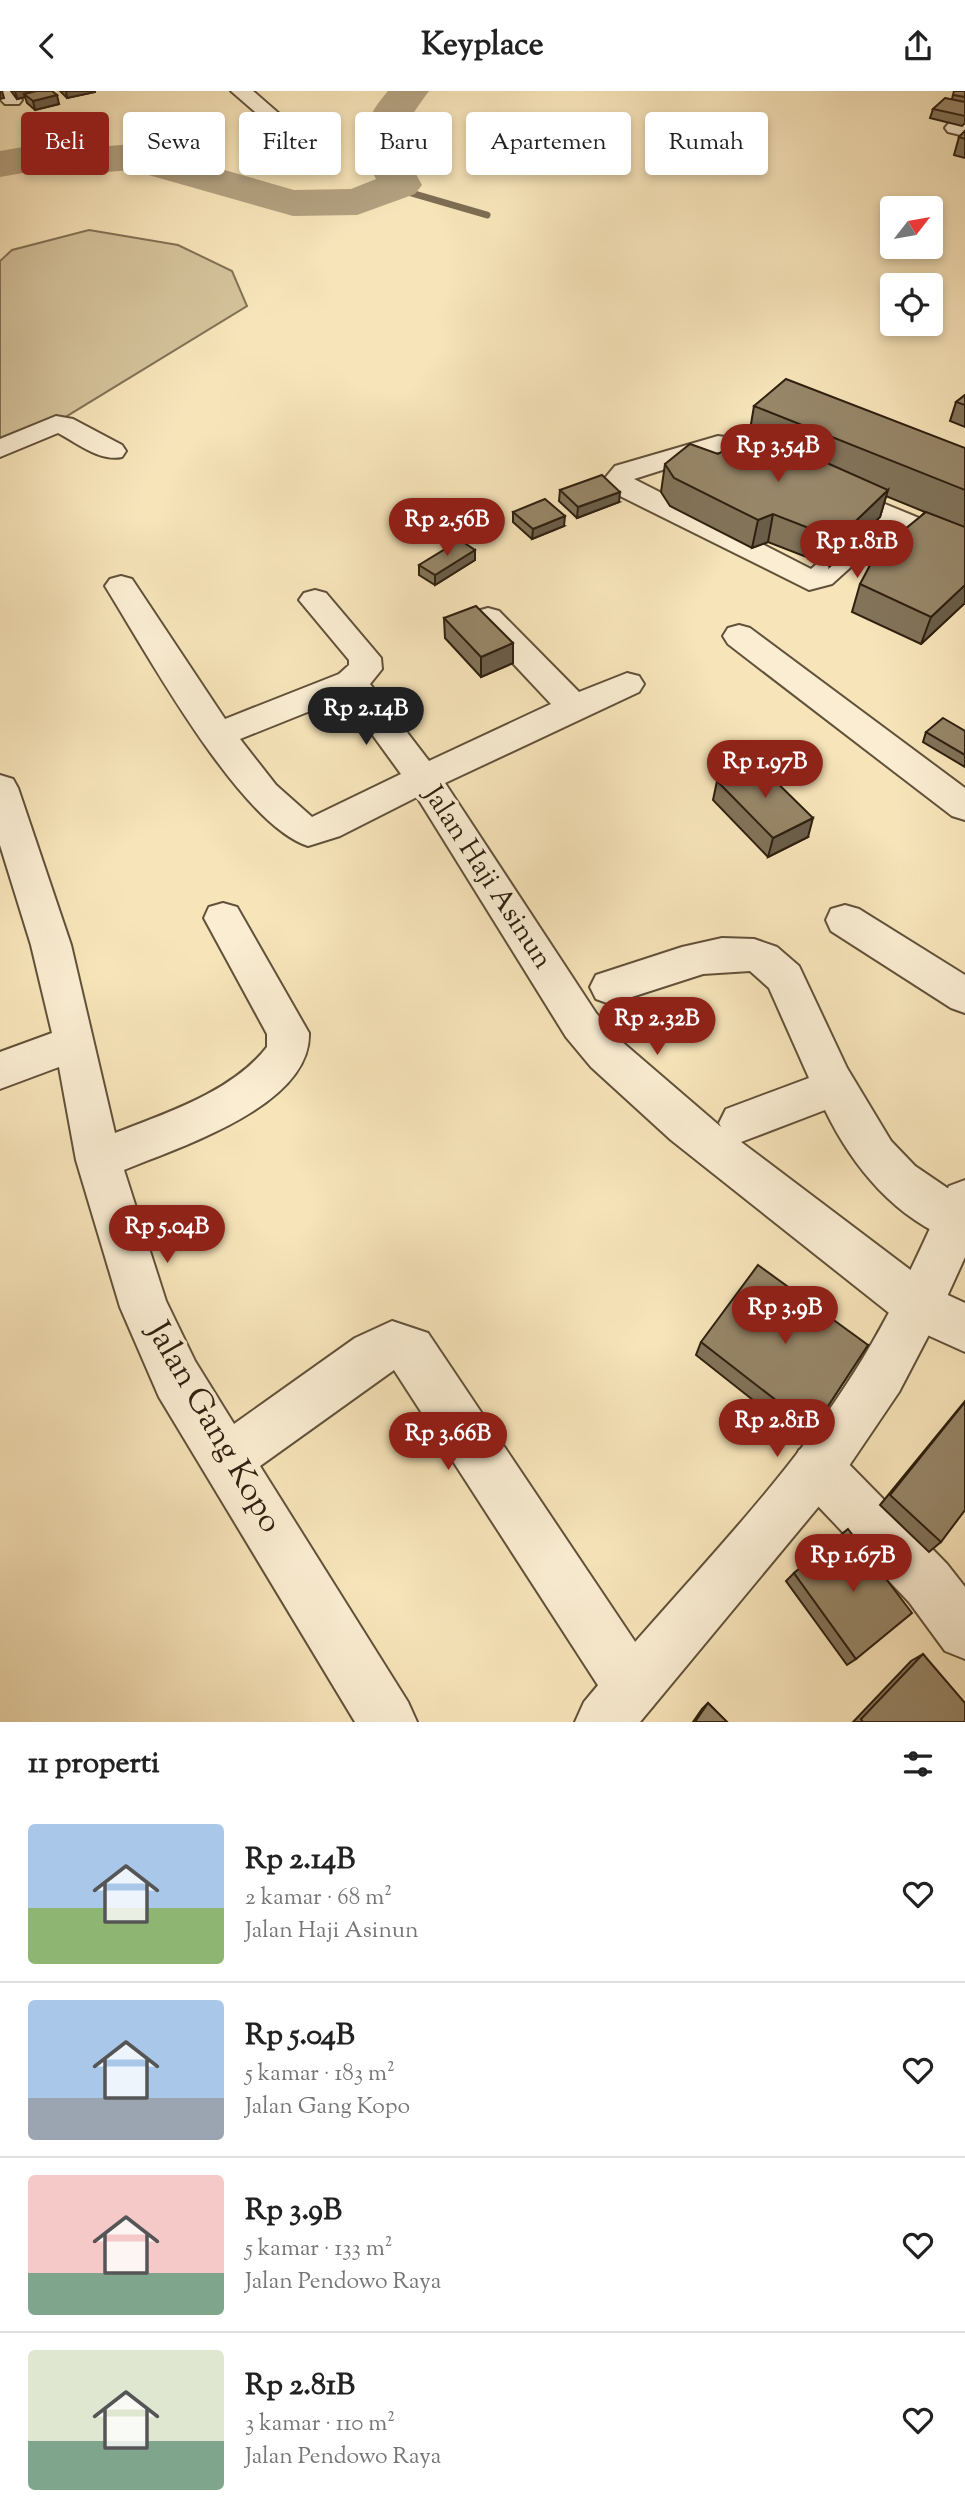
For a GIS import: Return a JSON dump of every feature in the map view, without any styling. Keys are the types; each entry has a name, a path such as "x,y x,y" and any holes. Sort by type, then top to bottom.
{"street":[{"path":"241,91 266,112"},
{"path":"0,449 56,424 63,425 112,451"},
{"path":"890,516 821,577 809,580 626,488 619,478 625,472 712,445 724,444 965,548"},
{"path":"121,586 217,735 289,823 308,832 327,826 627,684"},
{"path":"217,735 351,682 366,669 365,658 315,600"},
{"path":"488,618 574,707"},
{"path":"739,636 965,807"},
{"name":"Jalan Haji Asinun","path":"351,682 424,779 582,1025 606,1054 687,1126 920,1307 965,1328"},
{"name":"Jalan Gang Kopo","path":"0,788 51,945 75,1042 99,1160 145,1307 177,1379 388,1722"},
{"path":"99,1160 247,1091 275,1070 287,1052 288,1033 223,918"},
{"path":"845,920 965,996"},
{"path":"226,1460 372,1355 392,1345 411,1350 618,1705 817,1468 875,1384 920,1307 961,1211 894,1176 878,1159 836,1087 785,978 757,956 724,953 610,988"},
{"path":"0,1071 75,1042"},
{"path":"741,1123 836,1087"},
{"path":"817,1468 928,1583 965,1631"}],"shaded area":[{"path":"89,230 178,245 232,271 247,306 0,457 0,261 12,250"}],"building":[{"path":"52,91 57,95 33,101 24,94"},
{"path":"954,91 965,91 965,97 953,95"},
{"path":"945,98 965,102 965,116 933,109"},
{"path":"786,379 965,448 965,490 754,406"},
{"path":"965,395 965,405 956,402"},
{"path":"757,432 888,490 837,539 773,514 758,520 674,478 665,464 690,444 718,454"},
{"path":"602,475 620,492 578,507 560,490"},
{"path":"545,499 565,516 533,529 513,512"},
{"path":"926,512 965,527 965,585 931,617 860,584 877,552"},
{"path":"460,540 475,550 435,575 419,565"},
{"path":"476,606 513,643 481,657 444,618"},
{"path":"943,718 965,731 965,755 926,732"},
{"path":"757,763 813,818 773,838 717,781"},
{"path":"758,1265 868,1345 813,1429 701,1342"},
{"path":"965,1402 965,1510 941,1542 890,1495"},
{"path":"848,1529 912,1613 856,1659 794,1573"},
{"path":"923,1654 965,1703 965,1722 863,1722 861,1719"},
{"path":"708,1703 727,1722 695,1722"}],"waterway":[{"path":"0,164 40,157 95,160 134,157 178,172 293,203 357,202 400,185 385,156 389,147 385,138 392,111 409,91"},
{"path":"394,188 487,215"}]}
